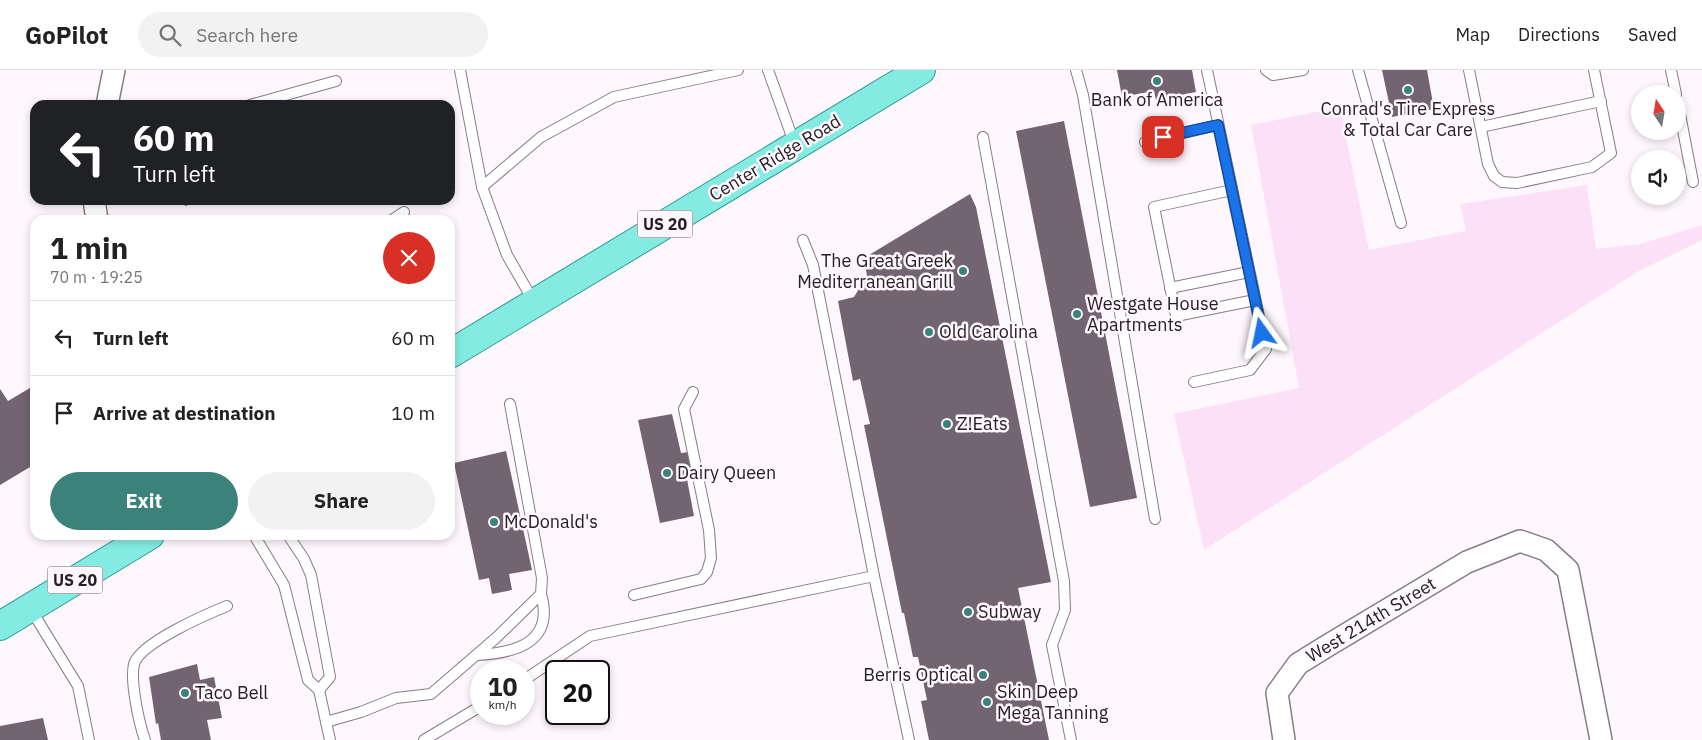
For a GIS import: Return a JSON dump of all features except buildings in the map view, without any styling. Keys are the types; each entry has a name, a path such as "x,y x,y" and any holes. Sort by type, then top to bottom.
{"main road":[{"name":"Center Ridge Road","path":"455,351 795,146 910,73"},
{"name":"US 20","path":"0,626 142,540"}],"street":[{"path":"108,100 114,70"},
{"name":"West 214th Street","path":"1284,740 1277,693 1298,664 1467,562 1520,541 1546,550 1568,570 1601,740"}],"lane":[{"path":"460,70 482,187 507,255 534,303"},
{"path":"482,187 541,137 614,97 738,70"},
{"path":"768,70 795,146"},
{"path":"1076,70 1083,95 1155,518"},
{"path":"1194,382 1250,370 1266,349 1207,70"},
{"path":"1266,70 1273,75 1304,70"},
{"path":"1358,70 1401,223"},
{"path":"1469,70 1488,164 1494,176 1502,182 1517,183 1578,172 1592,167 1611,153 1594,70"},
{"path":"1671,70 1674,85"},
{"path":"268,100 336,81"},
{"path":"1481,127 1601,101"},
{"path":"1145,142 1218,125"},
{"path":"982,137 1064,582 1065,610 1052,645 1071,740"},
{"path":"1685,140 1693,182"},
{"path":"1232,190 1154,207 1170,288 1176,316 1255,300"},
{"path":"400,215 404,212"},
{"path":"803,240 813,266 874,576 909,740"},
{"path":"1170,288 1249,272"},
{"path":"634,594 701,579 709,565 711,558 709,530 684,409 693,392"},
{"path":"477,655 516,650 528,644 536,636 544,612 540,594 542,578 510,404"},
{"path":"257,540 284,585 308,680 319,690 330,740"},
{"path":"291,540 304,559 315,591 330,677 319,690"},
{"path":"535,673 590,636 874,576"},
{"path":"326,722 361,712 396,698 431,694 477,655 540,594"},
{"path":"145,740 133,681 134,662 144,651 171,632 227,606"},
{"path":"30,608 78,686 89,740"},
{"path":"424,740 470,713"}],"shaded area":[{"path":"1340,107 1369,250 1466,231 1460,204 1587,185 1596,249 1641,244 1702,225 1702,240 1637,272 1204,550 1174,414 1299,388 1251,125"}],"place":[{"name":"Bank of America","path":"1157,81"},
{"name":"Conrad's Tire Express & Total Car Care","path":"1408,90"},
{"name":"The Great Greek Mediterranean Grill","path":"963,271"},
{"name":"Westgate House Apartments","path":"1077,314"},
{"name":"Old Carolina","path":"929,332"},
{"name":"Z!Eats","path":"947,424"},
{"name":"Dairy Queen","path":"667,473"},
{"name":"McDonald's","path":"494,522"},
{"name":"Subway","path":"968,612"},
{"name":"Berris Optical","path":"983,675"},
{"name":"Taco Bell","path":"185,693"},
{"name":"Skin Deep Mega Tanning","path":"987,702"}],"route":[{"path":"1163,137 1218,125 1262,333"}]}
